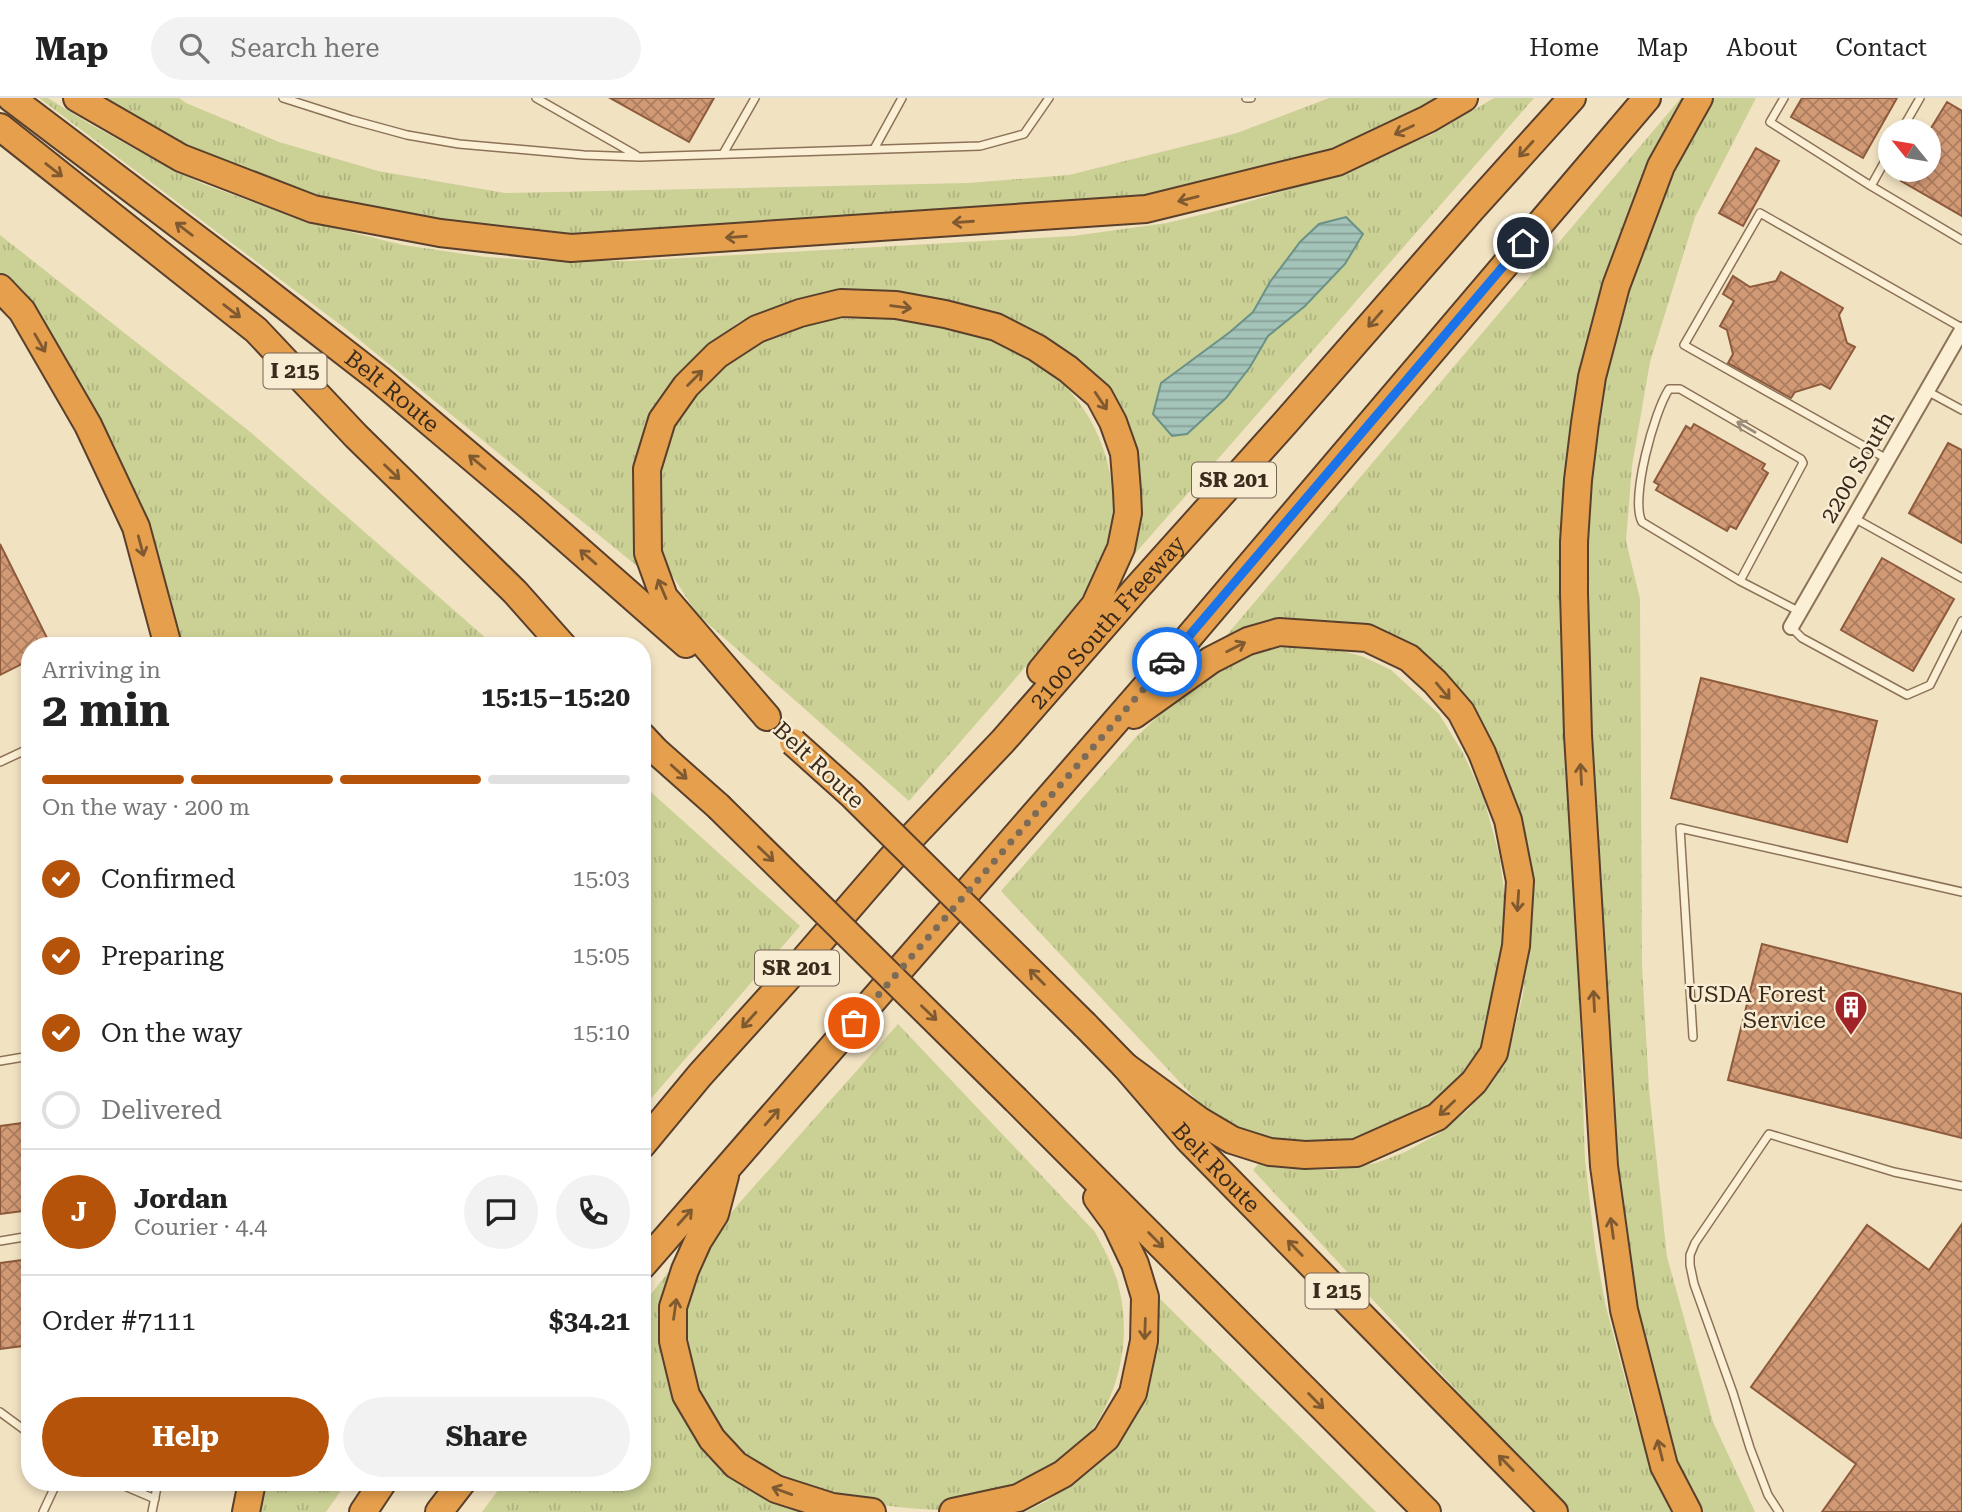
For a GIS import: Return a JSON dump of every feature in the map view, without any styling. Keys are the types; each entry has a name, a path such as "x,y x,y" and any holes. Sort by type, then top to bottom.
{"highway":[{"name":"Belt Route","path":"10,98 379,379 529,506 767,717 851,794 1085,1025 1125,1066 1188,1139 1554,1512"},
{"path":"77,98 181,158 313,209 440,233 571,248 1146,209 1337,162 1428,119 1464,98"},
{"name":"2100 South Freeway","path":"651,1134 891,859 1003,741 1572,98"},
{"name":"SR 201","path":"651,1256 1189,637 1647,98"},
{"path":"1688,1512 1664,1466 1624,1310 1604,1166 1578,736 1574,555 1578,480 1592,377 1616,286 1661,166 1699,98"},
{"name":"I 215","path":"0,128 256,330 356,436 515,592 555,637"},
{"path":"0,288 22,311 81,414 131,516 166,637"},
{"path":"767,717 664,597 648,553 647,470 662,420 686,386 718,355 757,329 800,313 841,303 896,305 996,327 1037,348 1068,369 1099,396 1113,422 1124,453 1128,513 1121,548 1095,605 891,859"},
{"path":"1099,740 1211,660 1248,641 1279,632 1367,638 1409,658 1461,712 1482,753 1508,820 1520,881 1516,946 1494,1053 1474,1082 1437,1117 1356,1153 1305,1155 1270,1152 1232,1140 1199,1121 1125,1066"},
{"path":"651,747 718,806 1056,1139 1427,1512"},
{"path":"651,1121 701,1075"},
{"path":"953,1512 1018,1498 1063,1474 1106,1438 1133,1393 1144,1341 1145,1297 1142,1286 1116,1223 1056,1139"},
{"path":"727,1169 715,1214 685,1269 673,1307 673,1341 686,1395 712,1439 736,1465 776,1489 832,1507 872,1512"},
{"path":"246,1512 250,1491"},
{"path":"363,1512 377,1491"},
{"path":"439,1512 455,1491"}],"street":[{"name":"2200 South","path":"1791,627 1962,329"}],"lane":[{"path":"283,98 407,135 459,144 640,157 980,146 1024,134 1049,98"},
{"path":"536,98 640,157"},
{"path":"723,154 755,98"},
{"path":"874,149 902,98"},
{"path":"1784,98 1770,122 1871,187 1962,240"},
{"path":"1908,119 1920,98"},
{"path":"1871,187 1878,174"},
{"path":"1888,459 1684,345 1760,213 1962,329"},
{"path":"1741,580 1803,463 1801,459 1681,389 1669,389 1652,429 1642,473 1639,516 1642,522 1741,580 1800,612"},
{"path":"1927,391 1962,410"},
{"path":"1854,518 1962,578"},
{"path":"1791,627 1802,638 1907,695 1930,685 1962,621"},
{"path":"0,762 21,752"},
{"path":"1693,1037 1680,828 1962,892"},
{"path":"0,1060 21,1057"},
{"path":"1779,1512 1768,1495 1750,1448 1696,1293 1690,1265 1690,1255 1695,1243 1769,1134 1894,1172 1962,1186"},
{"path":"0,1241 21,1238"},
{"path":"0,1412 21,1427"},
{"path":"43,1512 53,1491"},
{"path":"136,1491 155,1499"},
{"path":"152,1512 156,1491"}],"green space":[{"path":"39,98 48,98 88,123 203,184 302,220 403,245 485,257 549,261 629,261 1073,236 1167,223 1290,189 1357,165 1431,135 1494,98 1534,98 1125,565 1127,453 1070,359 839,297 792,302 739,322 700,353 675,380 645,557 637,566 346,329"},
{"path":"85,98 179,98 279,142 378,171 505,193 969,183 1069,175 1237,133 1329,98 1439,98 1347,146 1145,204 507,239 289,195"},
{"path":"1681,98 1684,98 1586,360 1577,934 1585,1160 1595,1247 1605,1303 1635,1417 1673,1512 1569,1512 1253,1170 1261,1161 1302,1170 1334,1170 1376,1163 1405,1152 1440,1133 1469,1109 1498,1069 1513,1036 1523,994 1528,933 1524,875 1461,707 1354,628 1319,621 1282,622 1226,636"},
{"path":"1712,98 1756,98 1695,217 1650,362 1632,466 1626,541 1640,599 1642,965 1649,1089 1667,1257 1713,1422 1755,1512 1696,1512 1671,1458 1608,1185 1583,572 1594,436 1609,353 1631,277 1645,240 1676,168"},
{"path":"0,235 249,431 485,637 168,637 158,591 0,277"},
{"path":"881,318 935,325 991,339 1024,353 1051,372 1073,394 1091,420 1111,479 1113,510 1109,542 1092,583 1041,649 909,801 697,614 672,575 661,545 658,469 670,430 704,376 762,335 826,319"},
{"path":"1294,645 1330,647 1364,657 1391,670 1439,714 1463,753 1484,799 1499,854 1506,904 1506,949 1492,1033 1448,1100 1335,1151 1264,1142 1228,1125 1204,1108 1001,891 1136,737 1184,692 1217,667 1248,654"},
{"path":"651,792 800,926 651,1099"},
{"path":"898,1024 1095,1232 1118,1283 1122,1305 1124,1328 1118,1372 1102,1414 1078,1449 1063,1465 1047,1476 958,1509 894,1507 821,1493 787,1481 754,1462 727,1437 707,1406 699,1389 688,1334 690,1286 710,1242 745,1197"},
{"path":"669,1271 661,1315 661,1342 675,1402 818,1512 482,1512 497,1491 651,1491 651,1294"},
{"path":"1154,1293 1376,1512 1025,1512 1047,1501 1074,1481 1118,1430"},
{"path":"255,1491 341,1491 326,1512 252,1512"}],"water":[{"path":"1346,217 1363,234 1345,264 1305,306 1268,336 1250,367 1226,398 1187,434 1172,436 1153,414 1161,383 1253,312 1270,282 1300,242 1319,224"}],"building":[{"path":"610,98 714,98 689,142"},
{"path":"1802,98 1897,98 1885,119 1878,119 1878,132 1863,158 1791,117"},
{"path":"1947,102 1962,111 1962,216 1903,182 1941,182 1941,119 1937,119"},
{"path":"1756,148 1779,161 1743,226 1719,213"},
{"path":"1781,272 1843,308 1839,315 1847,343 1855,347 1830,389 1821,384 1795,392 1791,398 1728,363 1733,354 1727,330 1720,326 1734,301 1723,294 1733,276 1750,287 1776,281"},
{"path":"1694,424 1765,464 1762,469 1768,473 1736,529 1730,526 1727,531 1656,490 1659,485 1654,482 1686,426 1691,429"},
{"path":"1948,443 1962,450 1962,543 1909,513"},
{"path":"0,544 46,637 21,637 21,664 0,675"},
{"path":"1882,558 1954,599 1913,671 1841,630"},
{"path":"1701,678 1877,721 1847,842 1671,798"},
{"name":"USDA Forest Service","path":"1762,944 1962,994 1962,1138 1728,1080"},
{"path":"21,1123 21,1211 0,1214 0,1126"},
{"path":"1962,1224 1962,1512 1822,1512 1856,1464 1751,1387 1867,1225 1929,1270"},
{"path":"21,1260 21,1346 0,1349 0,1263"}],"way so far":[{"path":"854,1023 1167,662"}],"place":[{"name":"USDA Forest Service","path":"1851,1037"}],"route":[{"path":"1167,662 1523,243"}]}
